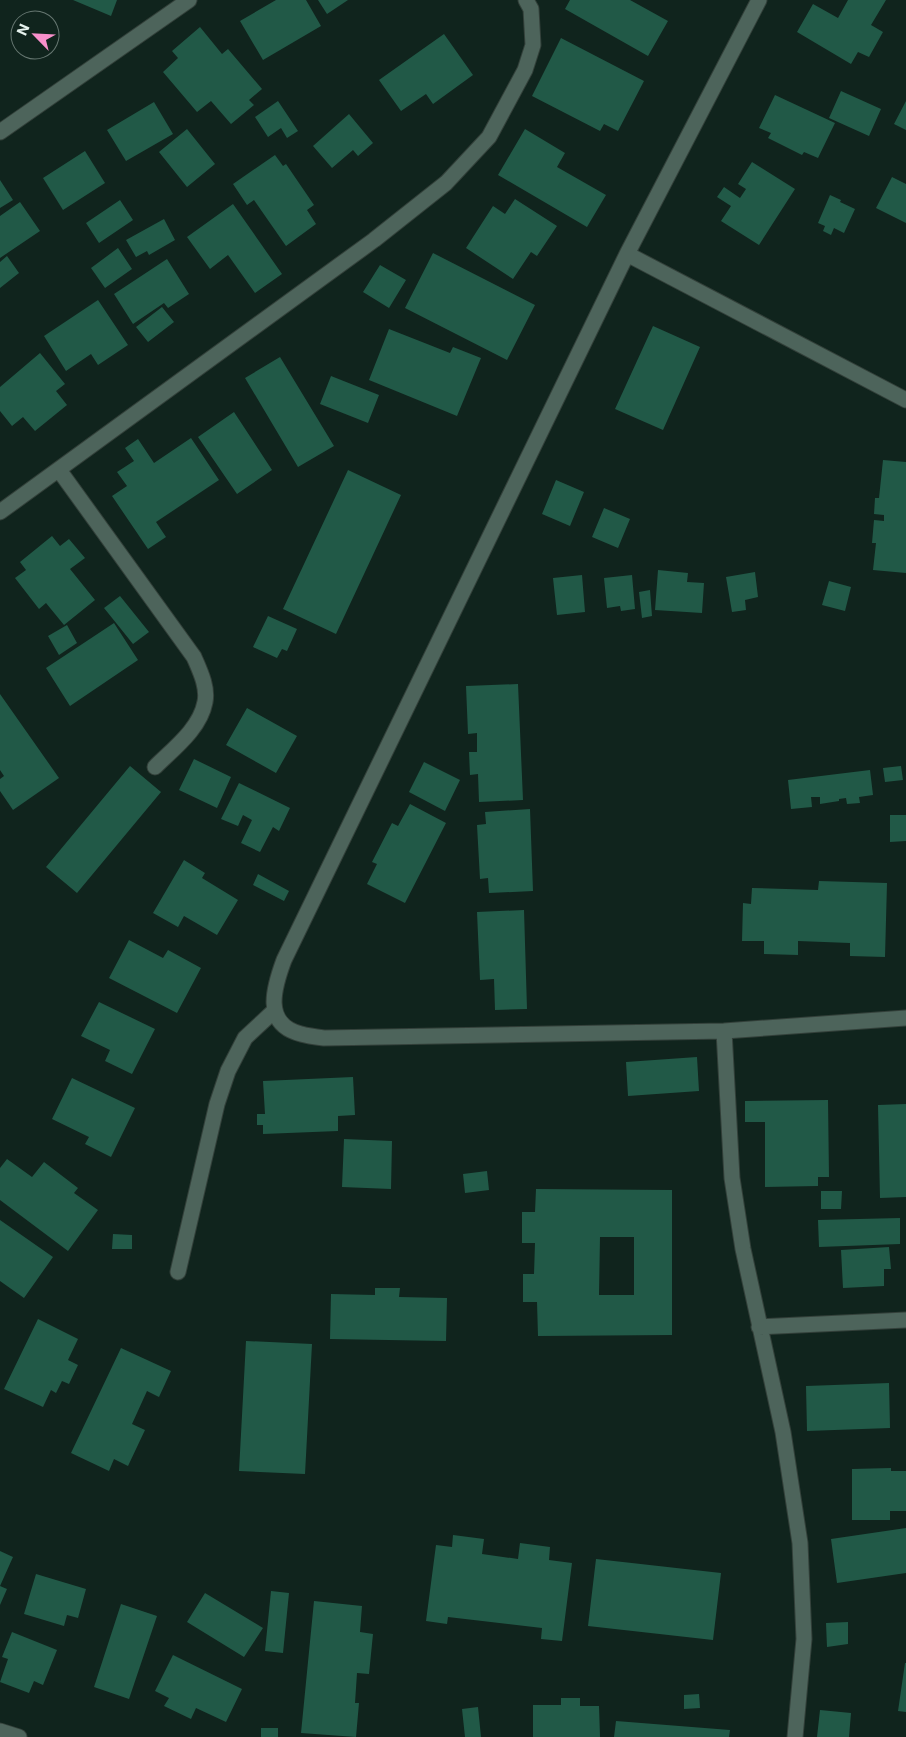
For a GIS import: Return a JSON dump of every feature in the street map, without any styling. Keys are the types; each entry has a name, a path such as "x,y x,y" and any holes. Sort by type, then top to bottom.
{"street":[{"path":"0,132 188,0"},
{"path":"0,512 366,246 446,183 489,137 525,70 533,45 531,9 526,0"},
{"path":"759,0 627,254 284,960 276,980 274,1010 282,1025 299,1034 324,1038 724,1031 906,1018"},
{"path":"627,254 906,400"},
{"path":"59,470 194,657 204,680 206,702 196,724 155,767"},
{"path":"178,1272 217,1104 228,1071 245,1038 274,1010"},
{"path":"724,1031 732,1178 743,1249 783,1432 800,1543 804,1639 795,1737"},
{"path":"759,1327 906,1320"},
{"path":"0,1731 19,1737"}],"building":[{"path":"73,0 117,0 111,16"},
{"path":"276,0 306,0 321,26 263,60 240,21"},
{"path":"318,0 348,0 327,14"},
{"path":"570,0 630,0 668,21 648,56 565,9"},
{"path":"848,0 886,0 871,25 883,32 869,57 858,52 851,64 797,32 813,4 838,18"},
{"path":"200,27 222,54 228,49 262,89 249,100 254,105 231,124 211,101 197,112 163,72 178,58 172,51"},
{"path":"444,34 473,75 433,104 426,94 401,111 379,80"},
{"path":"561,38 644,81 618,131 604,124 600,131 532,96"},
{"path":"841,91 881,109 869,136 829,118"},
{"path":"775,95 835,123 818,158 804,152 802,155 768,138 771,133 759,128"},
{"path":"278,101 298,131 287,138 281,128 268,137 255,117"},
{"path":"906,101 906,130 894,124"},
{"path":"154,102 173,134 126,161 107,130"},
{"path":"349,114 373,143 358,156 353,150 332,168 313,146"},
{"path":"187,129 215,164 187,187 159,152"},
{"path":"525,129 565,153 557,167 606,195 587,227 498,175"},
{"path":"85,151 105,183 63,210 43,178"},
{"path":"275,155 283,166 286,164 314,205 307,210 316,224 286,246 254,200 247,205 233,184"},
{"path":"752,162 795,189 759,245 721,221 731,206 717,197 724,187 740,198 746,189 738,184"},
{"path":"892,177 906,184 906,223 876,208"},
{"path":"0,180 13,200 0,208"},
{"path":"830,195 855,209 844,233 834,228 831,235 823,231 825,226 818,223"},
{"path":"515,199 557,226 537,256 531,252 513,279 466,248 493,206 505,214"},
{"path":"120,200 133,220 99,243 86,223"},
{"path":"20,202 40,231 0,258 0,216"},
{"path":"233,204 282,274 255,293 228,255 210,269 187,237"},
{"path":"164,219 175,240 149,255 147,251 136,257 126,240"},
{"path":"118,248 132,269 105,288 91,268"},
{"path":"433,253 535,305 507,360 405,308"},
{"path":"7,256 19,273 0,288 0,262"},
{"path":"167,259 189,294 168,308 164,303 133,324 114,294"},
{"path":"380,265 406,280 389,308 363,292"},
{"path":"98,300 128,345 98,365 91,354 66,371 44,336"},
{"path":"162,307 174,322 148,342 136,327"},
{"path":"653,326 700,347 663,430 615,409"},
{"path":"389,329 450,353 453,347 481,358 457,416 369,380"},
{"path":"40,353 65,384 56,391 67,405 35,431 23,417 12,426 0,411 0,387"},
{"path":"280,357 334,446 298,467 245,378"},
{"path":"331,376 379,395 368,423 320,404"},
{"path":"234,412 272,470 237,494 198,437"},
{"path":"191,438 219,480 156,522 166,537 148,549 112,496 127,486 117,472 134,461 125,448 138,439 154,463"},
{"path":"883,460 906,462 906,573 873,570 876,543 872,543 874,520 884,521 884,515 874,514 875,498 879,498"},
{"path":"348,470 401,495 336,634 283,609"},
{"path":"556,480 584,492 570,526 542,514"},
{"path":"604,508 630,519 618,548 592,537"},
{"path":"52,536 60,546 69,539 85,558 70,569 95,600 64,625 46,603 39,609 15,578 26,570 20,562"},
{"path":"658,570 688,573 687,582 704,583 702,613 655,610"},
{"path":"755,572 758,597 745,600 746,610 732,612 726,577"},
{"path":"582,575 585,612 557,615 553,578"},
{"path":"632,575 635,609 621,611 620,606 607,608 604,578"},
{"path":"829,581 851,587 845,611 822,605"},
{"path":"650,590 652,616 642,618 639,592"},
{"path":"120,596 149,632 133,644 104,608"},
{"path":"268,616 297,629 287,651 282,649 277,658 253,647"},
{"path":"114,623 138,660 70,706 46,668"},
{"path":"67,625 77,643 59,655 48,636"},
{"path":"518,684 523,800 479,802 478,774 470,775 469,752 477,752 477,733 468,734 466,686"},
{"path":"0,694 59,778 13,810 0,791 0,779 4,776 0,770"},
{"path":"247,708 297,736 276,773 226,745"},
{"path":"194,759 231,777 217,808 179,790"},
{"path":"424,762 460,780 445,811 409,792"},
{"path":"130,766 161,792 77,893 46,867"},
{"path":"901,766 903,780 885,782 883,768"},
{"path":"870,770 873,795 859,797 860,803 847,804 846,798 820,804 820,797 811,797 812,807 791,809 788,780"},
{"path":"239,783 290,808 279,831 273,827 260,852 241,843 252,820 243,815 238,826 221,819"},
{"path":"410,804 446,823 405,903 367,884 377,864 372,862 392,823 398,826"},
{"path":"530,809 533,891 489,893 488,878 480,879 477,825 486,824 485,812"},
{"path":"890,815 906,815 906,841 890,842"},
{"path":"184,860 205,873 202,878 238,900 217,935 184,916 178,927 153,913"},
{"path":"258,874 289,891 284,901 253,885"},
{"path":"819,881 887,883 885,957 850,956 850,943 798,941 798,955 764,954 764,941 742,941 743,903 751,904 752,888 818,890"},
{"path":"524,910 527,1009 495,1010 494,979 480,980 477,912"},
{"path":"129,940 163,958 168,950 201,968 177,1013 109,978"},
{"path":"99,1002 155,1029 132,1074 105,1061 110,1050 81,1036"},
{"path":"697,1057 699,1091 628,1096 626,1062"},
{"path":"353,1077 355,1115 338,1116 338,1131 263,1134 263,1125 257,1125 257,1114 265,1114 263,1081"},
{"path":"72,1078 135,1108 111,1157 85,1144 89,1137 52,1119"},
{"path":"828,1100 829,1177 818,1177 818,1186 765,1187 765,1122 745,1122 745,1101"},
{"path":"906,1104 906,1197 880,1198 878,1105"},
{"path":"344,1139 392,1141 391,1189 342,1187"},
{"path":"7,1159 32,1177 44,1162 78,1188 74,1193 98,1210 68,1251 0,1200 0,1168"},
{"path":"487,1171 489,1190 465,1193 463,1174"},
{"path":"536,1189 672,1190 672,1335 538,1336 537,1302 523,1302 523,1274 534,1274 535,1243 522,1243 522,1212 535,1212","holes":["600,1237 634,1237 634,1295 599,1295"]},
{"path":"821,1191 842,1191 841,1209 821,1209"},
{"path":"900,1218 900,1244 819,1247 818,1220"},
{"path":"0,1220 53,1257 24,1298 0,1281"},
{"path":"113,1234 132,1235 132,1249 112,1249"},
{"path":"889,1247 891,1269 884,1269 884,1286 843,1288 841,1250"},
{"path":"375,1288 400,1288 399,1297 447,1298 446,1341 330,1339 331,1294 375,1295"},
{"path":"38,1319 78,1339 68,1360 78,1365 69,1384 62,1381 56,1393 51,1390 43,1407 4,1389"},
{"path":"246,1341 312,1344 305,1474 239,1471"},
{"path":"121,1348 171,1371 159,1397 147,1391 132,1424 145,1430 128,1466 114,1459 109,1471 71,1453"},
{"path":"889,1383 890,1428 807,1431 806,1386"},
{"path":"891,1468 891,1471 906,1471 906,1511 890,1511 890,1520 852,1520 852,1469"},
{"path":"906,1528 906,1573 837,1583 831,1539"},
{"path":"453,1535 484,1539 482,1554 518,1559 520,1543 550,1547 549,1560 572,1563 562,1641 541,1639 542,1628 448,1617 447,1624 426,1621 436,1545 452,1547"},
{"path":"0,1551 13,1557 0,1586"},
{"path":"596,1559 721,1573 713,1640 588,1626"},
{"path":"36,1574 86,1589 78,1618 67,1615 64,1626 24,1614"},
{"path":"0,1586 7,1589 0,1605"},
{"path":"271,1591 289,1593 283,1653 265,1651"},
{"path":"205,1593 263,1628 244,1657 187,1622"},
{"path":"314,1601 362,1606 360,1632 373,1634 369,1674 357,1673 355,1703 359,1703 356,1737 301,1733"},
{"path":"121,1604 157,1616 129,1699 94,1687"},
{"path":"848,1622 848,1644 827,1647 826,1623"},
{"path":"12,1632 57,1650 43,1685 34,1681 29,1693 0,1682 8,1659 2,1657"},
{"path":"173,1655 242,1689 226,1722 196,1708 191,1719 164,1706 169,1698 155,1691"},
{"path":"906,1663 906,1712 898,1711"},
{"path":"699,1694 700,1708 684,1709 684,1695"},
{"path":"561,1698 580,1698 580,1706 599,1706 600,1737 533,1737 533,1705 561,1705"},
{"path":"478,1707 481,1737 465,1737 462,1709"},
{"path":"820,1710 851,1713 849,1737 817,1737"},
{"path":"616,1721 730,1730 729,1737 614,1737"},
{"path":"261,1728 278,1728 278,1737 261,1737"}]}
